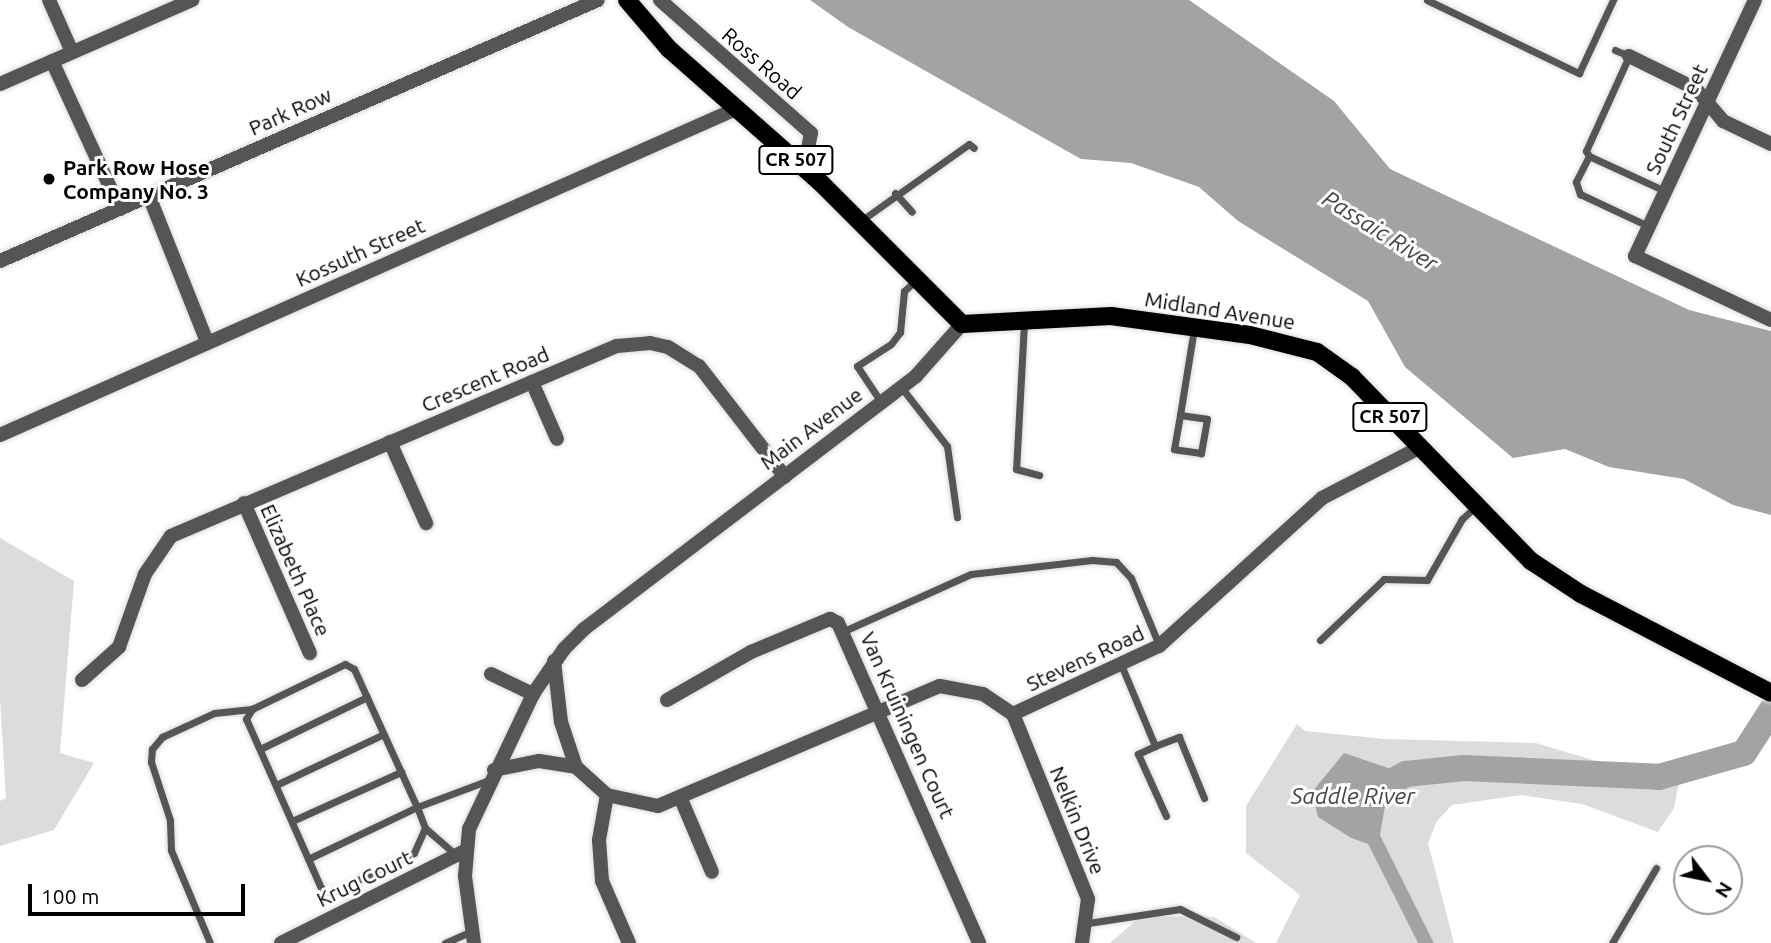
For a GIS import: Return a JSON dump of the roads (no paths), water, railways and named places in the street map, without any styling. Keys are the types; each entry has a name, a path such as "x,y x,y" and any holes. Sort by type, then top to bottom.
{"main road":[{"name":"CR 507","path":"627,0 670,49 804,168 915,281 962,324"},
{"name":"Midland Avenue","path":"962,324 1111,316 1194,326 1317,352 1352,377 1503,537 1555,579 1763,688"}],"street":[{"path":"49,0 72,52"},
{"path":"0,84 192,0"},
{"name":"Park Row","path":"0,261 598,0"},
{"name":"Ross Road","path":"660,0 811,133 804,168"},
{"name":"South Street","path":"1755,0 1635,256 1771,320"},
{"path":"1629,56 1696,89 1723,121 1771,144"},
{"path":"52,61 120,209"},
{"name":"Kossuth Street","path":"0,435 738,108"},
{"path":"149,196 207,342"},
{"name":"Main Avenue","path":"473,937 461,853 477,805 533,694 554,661 584,629 882,403 933,360 962,324"},
{"name":"Crescent Road","path":"82,680 119,647 145,574 172,536 617,346 650,343 668,347 699,366 785,477"},
{"path":"532,382 557,439"},
{"path":"390,442 426,523"},
{"name":"Stevens Road","path":"576,767 607,794 646,806 681,799 940,686 983,694 1013,714 1122,667 1159,646 1322,498 1419,448"},
{"name":"Elizabeth Place","path":"244,503 310,653"},
{"name":"Van Kruiningen Court","path":"667,700 751,652 830,619 844,631 979,943"},
{"path":"492,775 539,761 576,767 561,722 554,661"},
{"path":"491,674 533,694"},
{"name":"Nelkin Drive","path":"1013,714 1088,899 1088,923 1082,943"},
{"path":"607,794 598,840 601,881 629,943"},
{"path":"681,799 712,872"},
{"name":"Krug Court","path":"281,943 461,853"}],"lane":[{"path":"1427,0 1579,73 1613,0"},
{"path":"1615,50 1629,56 1586,150 1589,156 1665,191"},
{"path":"859,222 895,193 970,144 974,148"},
{"path":"1589,156 1576,182 1580,194 1648,226"},
{"path":"895,193 912,212"},
{"path":"882,403 857,366 891,344 900,332 904,290 915,281"},
{"path":"1024,319 1016,468 1039,475"},
{"path":"1180,415 1207,419 1202,453 1174,449 1194,326"},
{"path":"901,387 947,446 957,517"},
{"path":"1320,640 1384,579 1427,580 1462,519 1475,506"},
{"path":"844,631 971,573 1091,560 1116,562 1131,578 1159,646"},
{"path":"210,943 171,850 170,820 151,762 152,749 162,737 214,713 252,709 345,664 354,669 425,828 461,853"},
{"path":"1122,667 1155,746"},
{"path":"260,749 367,697"},
{"path":"252,709 246,719 321,888 331,893 414,853 425,828"},
{"path":"276,785 384,734"},
{"path":"1166,816 1138,754 1179,737 1204,798"},
{"path":"292,821 401,772"},
{"path":"308,859 416,807 492,775"},
{"path":"1612,943 1656,868"},
{"path":"1088,923 1180,909 1236,937"},
{"path":"445,943 473,937"}],"water":[{"name":"Passaic River","path":"810,0 1189,0 1334,101 1390,169 1689,310 1771,331 1771,515 1733,505 1684,479 1609,467 1565,449 1513,458 1405,367 1368,301 1238,221 1199,187 1131,163 1081,159 848,27"},
{"name":"Saddle River","path":"1344,753 1406,774 1385,807 1380,835 1434,943 1418,943 1368,844 1351,838 1318,817 1312,792"}],"waterway":[{"name":"Saddle River","path":"1376,791 1406,774 1464,768 1659,777 1744,753 1771,711"}],"place":[{"name":"Park Row Hose Company No. 3","path":"49,179"}]}
